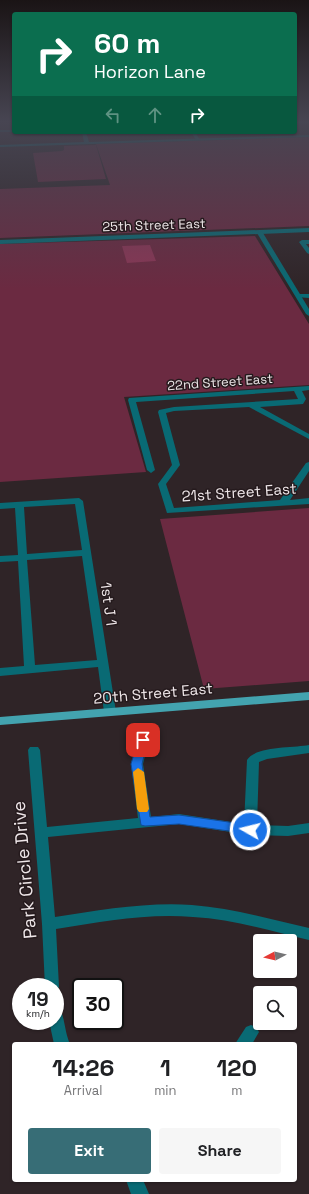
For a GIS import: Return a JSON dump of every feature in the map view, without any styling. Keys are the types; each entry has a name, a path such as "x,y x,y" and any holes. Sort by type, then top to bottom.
{"main road":[{"name":"20th Street East","path":"0,721 309,696"}],"street":[{"name":"25th Street East","path":"0,242 309,230"},
{"path":"260,233 309,314"},
{"path":"309,242 302,242 309,252"},
{"path":"299,299 309,296"},
{"path":"299,299 309,300"},
{"name":"22nd Street East","path":"151,470 132,400 309,388"},
{"path":"251,405 300,402 302,399 297,389"},
{"path":"251,405 309,437"},
{"name":"21st Street East","path":"251,405 174,409 162,412 176,465 162,484 170,511 309,501"},
{"path":"283,503 309,465"},
{"name":"1st J 1","path":"19,505 78,501 110,712"},
{"path":"0,506 19,505 30,670"},
{"path":"0,559 86,553"},
{"path":"0,672 103,663"},
{"path":"143,740 137,764 145,822"},
{"path":"250,830 253,760 260,755 271,752 309,749"},
{"name":"Park Circle Drive","path":"34,750 49,924 52,978"},
{"path":"41,833 179,819 250,830 288,831 309,828"},
{"path":"49,924 120,913 172,911 212,913 309,934"},
{"path":"58,1030 61,1042"},
{"path":"135,1182 140,1194"}],"shaded area":[{"path":"37,178 106,178 106,179 38,182"},
{"path":"108,178 309,178 309,226 0,238 0,189 110,185"},
{"path":"255,236 309,324 309,385 124,397 146,472 0,482 0,244"},
{"path":"150,245 156,261 127,263 122,246"},
{"path":"309,508 309,681 204,689 160,519"}],"slow traffic":[{"path":"138,772 143,809"}],"route":[{"path":"143,740 137,764 145,822 179,819 250,830"}]}
